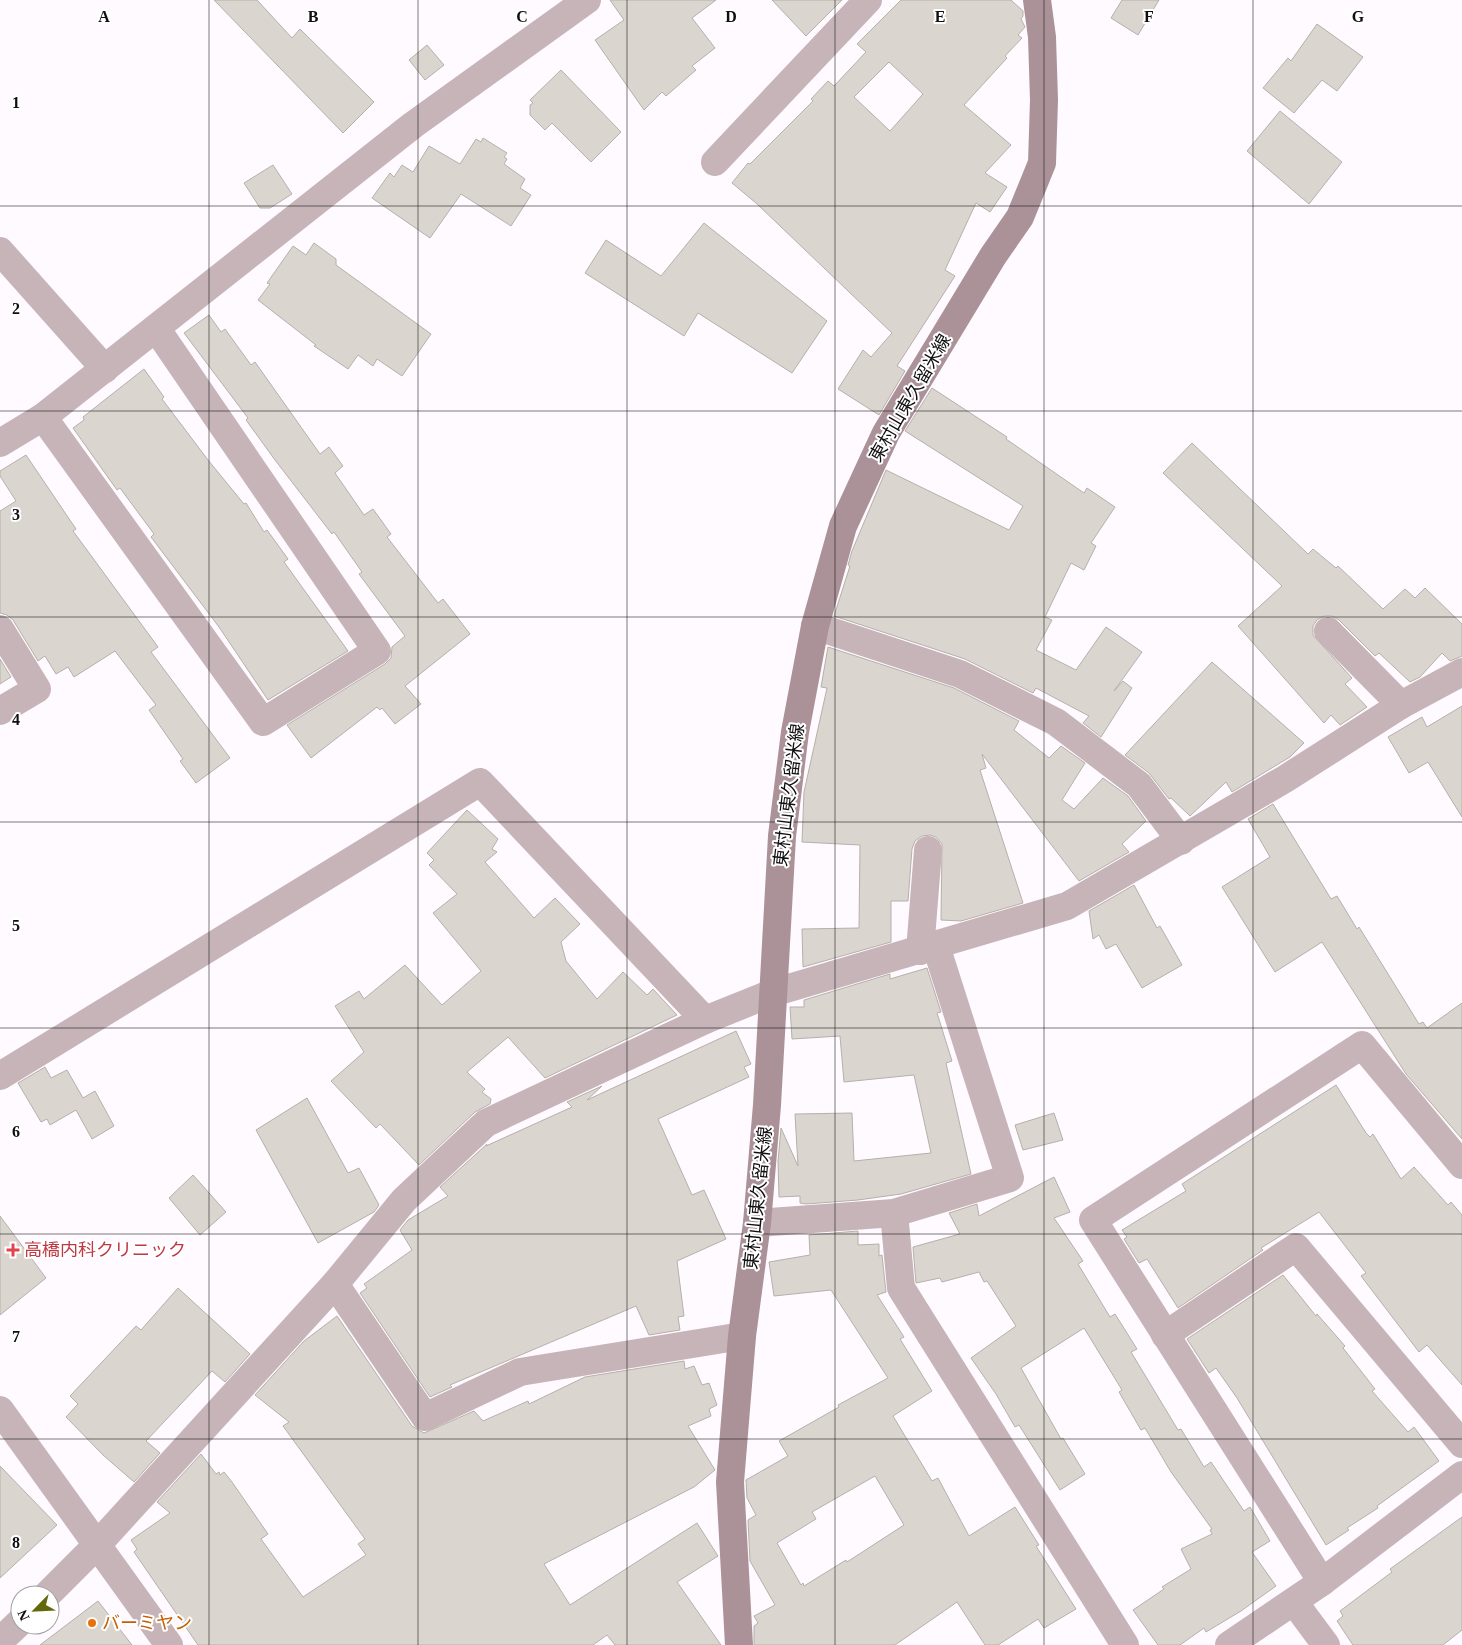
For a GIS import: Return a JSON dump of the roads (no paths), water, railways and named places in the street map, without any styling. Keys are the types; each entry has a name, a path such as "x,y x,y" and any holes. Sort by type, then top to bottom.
{"main road":[{"name":"東村山東久留米線","path":"739,1645 730,1482 742,1336 758,1223 767,1105 782,836 795,732 815,626 843,526 886,433 993,256 1020,218 1042,163 1044,100 1042,38 1037,0"}],"street":[{"path":"0,443 43,417 413,124 587,0"},
{"path":"715,162 868,0"},
{"path":"0,251 105,369"},
{"path":"43,417 263,722 377,651 156,328"},
{"path":"815,626 960,674 1056,722 1139,785 1182,841"},
{"path":"0,629 37,689 0,711"},
{"path":"1328,631 1401,706"},
{"path":"57,1585 97,1546 335,1284 404,1200 486,1124 705,1020 772,993 1067,906 1182,841 1401,706 1462,672"},
{"path":"0,1076 480,782 705,1020"},
{"path":"758,1223 894,1213 1010,1178 928,948 928,850"},
{"path":"1322,1582 1092,1220 1362,1045 1462,1165"},
{"path":"894,1213 901,1288 1125,1645"},
{"path":"1165,1335 1296,1248 1462,1444"},
{"path":"335,1284 425,1417 520,1372 742,1336"},
{"path":"0,1410 169,1645"},
{"path":"1229,1645 1322,1582 1462,1475"},
{"path":"1294,1602 1326,1645"},
{"path":"0,1641 10,1632"}],"place":[{"name":"高橋内科クリニック","path":"13,1250"},
{"name":"バーミヤン","path":"92,1623"}]}
